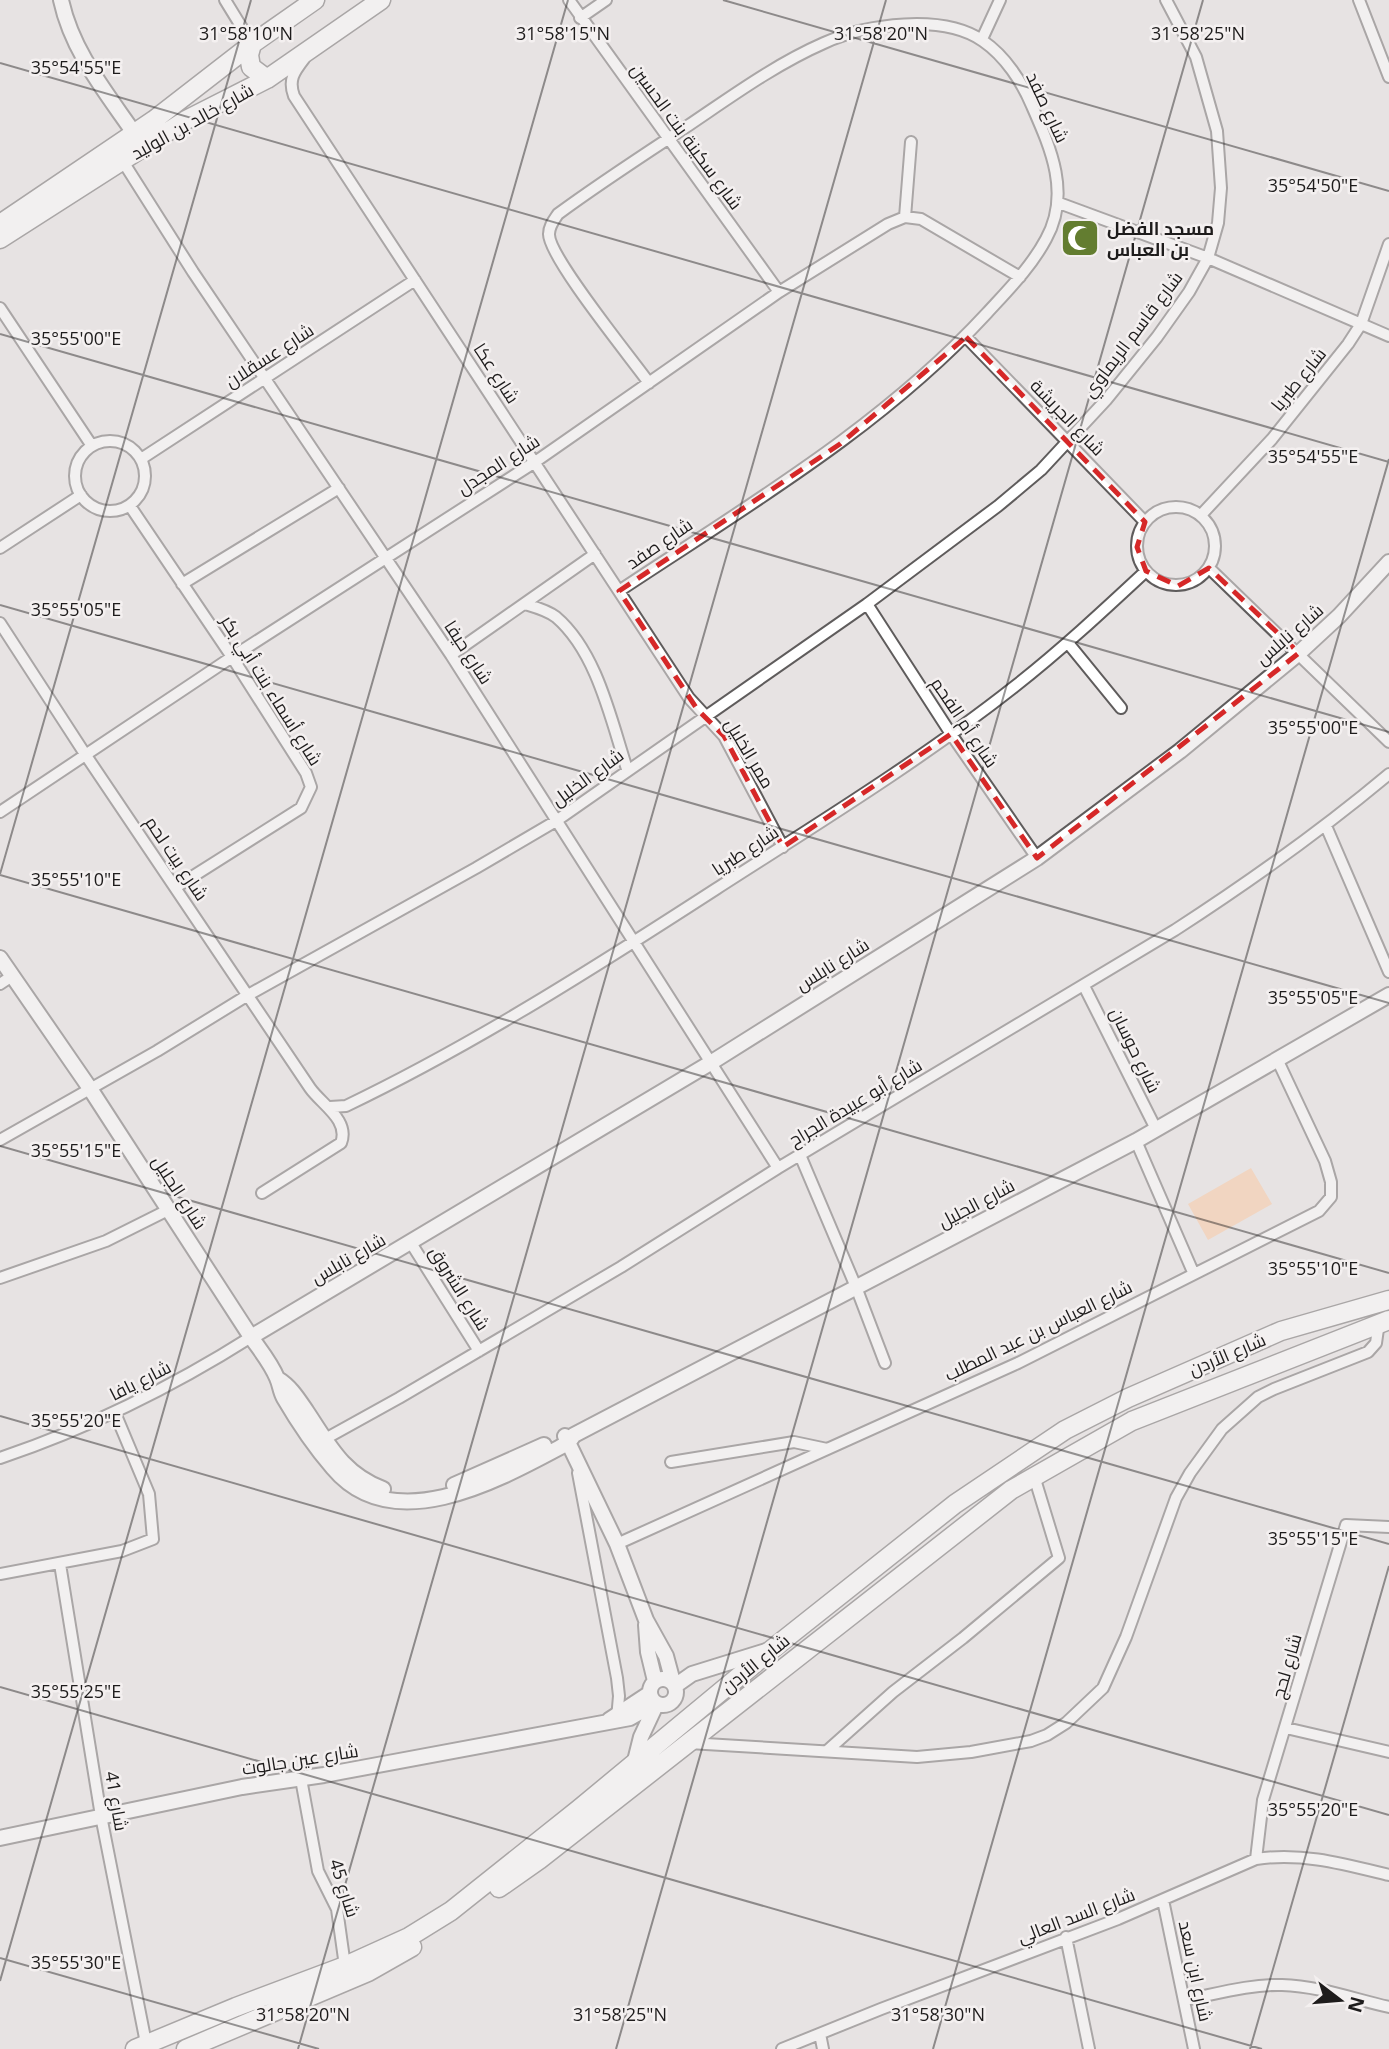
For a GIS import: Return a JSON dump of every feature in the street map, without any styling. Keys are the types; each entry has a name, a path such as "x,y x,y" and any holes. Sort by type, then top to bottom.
{"main road":[{"name":"شارع خالد بن الوليد","path":"0,224 181,100 252,44 316,0"},
{"name":"شارع خالد بن الوليد","path":"0,239 186,120 267,79 381,0"},
{"path":"252,44 249,55 251,67 267,79"},
{"name":"شارع الأردن","path":"140,2046 345,1966 409,1937 451,1911 955,1504 1065,1430 1140,1392 1281,1331 1389,1300"},
{"name":"شارع الأردن","path":"186,2049 368,1972 420,1942 539,1860 873,1597 1011,1490 1034,1476 1132,1421 1384,1321"},
{"path":"1140,1392 1151,1415"}],"street":[{"path":"61,0 65,18 85,61 134,133"},
{"path":"225,0 252,44"},
{"name":"شارع سكينة بنت الحسين","path":"569,0 779,292"},
{"path":"580,18 606,0"},
{"path":"982,40 1000,0"},
{"name":"شارع قاسم الريماوي","path":"1069,442 1157,337 1189,292 1208,258 1217,223 1222,188 1217,131 1196,57 1166,0"},
{"path":"1359,0 1389,77"},
{"name":"شارع صفد","path":"619,591 840,444 910,387 965,337 1020,277 1048,236 1059,203 1054,164 1028,96 999,54 982,40 965,32 918,24 870,29 826,41 778,67 558,214 551,225 549,235 552,247 568,274 649,383"},
{"name":"شارع عكا","path":"314,46 291,78 290,86 294,96 689,698 704,716"},
{"path":"911,142 905,217 921,219 1020,277"},
{"name":"شارع حيفا","path":"122,160 193,272 451,655 778,1168"},
{"path":"1059,203 1208,258 1389,336"},
{"name":"شارع المجدل","path":"0,812 232,657 535,462 779,292 888,224 905,217"},
{"name":"شارع طبريا","path":"1201,515 1279,431 1334,364 1361,324 1389,244"},
{"name":"شارع عسقلان","path":"141,459 415,280"},
{"path":"0,308 92,446"},
{"name":"شارع الجريشة","path":"965,337 1145,522"},
{"path":"106,441 120,442 132,448 141,459 145,485 130,506 108,512 97,509 81,495 76,482 76,468 82,455 92,446 106,441"},
{"name":"شارع الخليل","path":"0,1140 89,1087 157,1051 248,995 556,821 867,604 998,506 1041,471 1069,442"},
{"path":"182,584 339,488"},
{"path":"0,548 81,495"},
{"name":"شارع أسماء بنت أبي بكر","path":"130,506 232,657 306,773 311,787 300,808 292,814 176,887"},
{"path":"1171,507 1192,510 1201,515 1208,522 1215,540 1209,568 1201,577 1178,586 1155,579 1139,560 1139,534 1145,522 1161,510 1171,507"},
{"path":"451,655 594,554"},
{"name":"شارع نابلس","path":"251,1337 712,1062 1037,858 1180,751 1298,653 1339,616 1389,562"},
{"path":"1209,568 1389,742"},
{"name":"شارع طبريا","path":"330,1107 346,1106 443,1058 634,942 783,847 951,734 1068,643 1146,571"},
{"path":"525,604 555,616 584,651 598,682 627,769"},
{"name":"شارع أم الفحم","path":"867,604 951,734 1037,858"},
{"name":"شارع بيت لحم","path":"0,623 310,1088 330,1107"},
{"path":"1068,643 1121,709"},
{"name":"ممر الخليل","path":"704,716 724,736 783,847"},
{"name":"شارع أبو عبيدة الجراح","path":"325,1439 621,1267 778,1168 1084,986 1228,896 1326,826 1389,774"},
{"path":"1326,826 1389,972"},
{"name":"شارع الجليل","path":"0,958 6,980 89,1087 278,1379 292,1391 351,1473 369,1484 401,1494 429,1492 456,1485 571,1442"},
{"name":"شارع حوسان","path":"1084,986 1156,1129"},
{"name":"شارع الجليل","path":"278,1379 282,1395 291,1409 333,1468 352,1486 374,1496 402,1502 431,1499 486,1485 571,1442 856,1287 1136,1142 1389,995"},
{"name":"شارع العباس بن عبد المطلب","path":"617,1544 1018,1363 1193,1272 1319,1211 1331,1197 1331,1182 1325,1161 1278,1059"},
{"path":"262,1193 341,1143 341,1124 330,1107"},
{"path":"1136,1142 1193,1272"},
{"path":"800,1155 885,1363"},
{"path":"0,1278 94,1245 168,1210"},
{"name":"شارع الشروق","path":"411,1243 479,1351"},
{"path":"688,1743 917,1757 971,1752 1031,1741 1066,1723 1103,1688 1126,1637 1176,1498 1190,1473 1222,1429 1258,1397 1368,1352 1376,1343 1384,1321"},
{"name":"شارع يافا","path":"0,1458 115,1413 194,1372 251,1337"},
{"path":"0,1574 122,1551 153,1539 149,1494 115,1413"},
{"path":"571,1442 617,1544 646,1620 666,1656 676,1695 671,1703 654,1695"},
{"path":"571,1442 617,1678 614,1718"},
{"path":"671,1462 794,1442 827,1449"},
{"path":"828,1750 893,1692 1059,1558 1034,1476"},
{"name":"شارع لحج","path":"1256,1860 1263,1800 1346,1525 1389,1527"},
{"name":"شارع 41","path":"60,1564 140,2046"},
{"path":"646,1620 654,1695"},
{"path":"674,1684 692,1674 771,1650"},
{"path":"635,1761 654,1695 664,1678 674,1684"},
{"name":"شارع عين جالوت","path":"0,1838 242,1787 301,1779 635,1716 654,1695"},
{"path":"1286,1728 1389,1752"},
{"name":"شارع 45","path":"301,1779 318,1871 337,1909 345,1966"},
{"name":"شارع السد العالي","path":"782,2049 1163,1900 1256,1860 1280,1856 1305,1857 1389,1875"},
{"name":"شارع ابن سعد","path":"1163,1900 1194,2049"},
{"path":"1066,1937 1089,2049"},
{"path":"1185,2000 1281,1985 1305,1987 1389,2007"},
{"path":"820,2034 823,2049"}],"highlighted area":[{"path":"966,337 1145,522 1137,547 1146,571 1178,586 1209,568 1299,653 1037,858 951,734 783,847 724,736 697,709 619,591 840,444"}],"shaded area":[{"path":"1251,1168 1272,1204 1208,1240 1188,1204"}],"place":[{"name":"مسجد الفضل بن العباس","path":"1080,238"}]}
